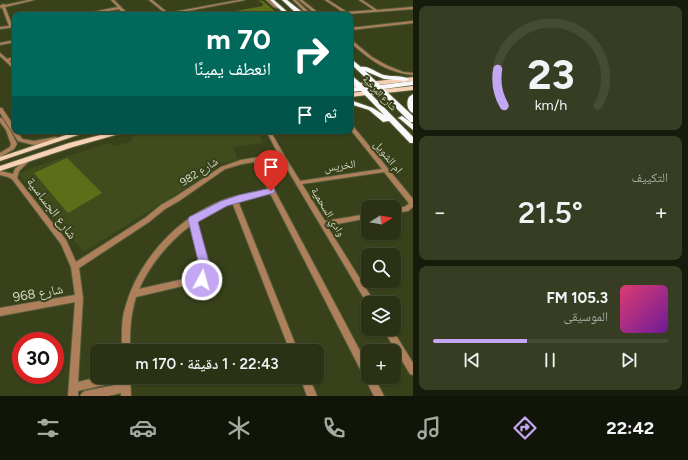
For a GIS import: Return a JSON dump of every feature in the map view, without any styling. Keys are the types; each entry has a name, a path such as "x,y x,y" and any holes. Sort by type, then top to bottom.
{"highway":[{"path":"272,0 286,12"},
{"path":"279,0 293,12"},
{"path":"284,0 297,12"},
{"path":"289,0 301,12"},
{"path":"353,61 366,70 376,74 406,79"},
{"name":"شارع المرخية","path":"353,63 410,138"},
{"path":"353,71 413,128"},
{"name":"شارع المرخية","path":"353,78 371,88 413,120"},
{"path":"353,90 413,83"},
{"path":"413,96 410,103 413,112"},
{"path":"353,103 371,109 410,138"}],"main road":[{"path":"353,94 406,79 413,79"},
{"path":"353,86 413,88"},
{"path":"0,159 75,134"},
{"path":"0,170 71,146 113,134"}],"street":[{"path":"0,28 11,26 2,6 28,0"},
{"path":"20,1 32,0"},
{"path":"112,0 124,12"},
{"path":"150,0 165,12"},
{"path":"178,12 244,0"},
{"path":"267,0 283,9"},
{"path":"294,0 307,12"},
{"path":"300,0 315,12"},
{"path":"326,0 343,12"},
{"path":"360,0 377,11"},
{"path":"97,12 120,8"},
{"path":"353,12 413,8"},
{"path":"353,29 413,23"},
{"path":"0,44 12,42"},
{"name":"شارع المرخية","path":"353,43 377,63 397,72 413,74"},
{"path":"0,54 12,66"},
{"path":"6,60 12,59"},
{"path":"1,112 12,128"},
{"path":"0,119 12,128"},
{"name":"ام الشويل","path":"353,130 408,197 412,205 406,209 401,210"},
{"path":"0,155 12,148 14,144 13,134"},
{"path":"16,134 20,140 29,143 58,139"},
{"name":"وادي السحمية","path":"270,134 367,296"},
{"name":"شارع 982","path":"75,267 147,220 162,212 177,199 224,168 282,155"},
{"path":"255,160 361,363"},
{"name":"شارع الجساسية","path":"14,178 17,170 26,161"},
{"name":"الخريس","path":"298,182 385,170"},
{"name":"شارع الجساسية","path":"0,173 10,175 14,178 64,242 75,267 79,298 74,391"},
{"path":"126,344 127,320 140,279 156,253 175,232 193,220 234,199 271,191"},
{"path":"234,199 291,344"},
{"path":"323,224 361,217"},
{"path":"134,294 205,278 207,273 193,220"},
{"name":"شارع 968","path":"0,312 79,298"},
{"path":"391,336 413,371"},
{"path":"74,391 97,384"},
{"path":"307,384 312,396"},
{"path":"372,384 379,396"},
{"path":"85,396 126,392"}],"shaded area":[{"path":"258,0 263,1 276,12 230,12 263,6 263,4"},
{"path":"142,134 258,134 264,143 233,147 238,160 213,165 216,169 84,252 18,174 31,168 109,143 117,146 130,142 133,136"},
{"path":"67,158 102,193 68,213 34,173"}],"route":[{"path":"202,280 205,278 207,273 193,220 224,203 271,191"}]}
